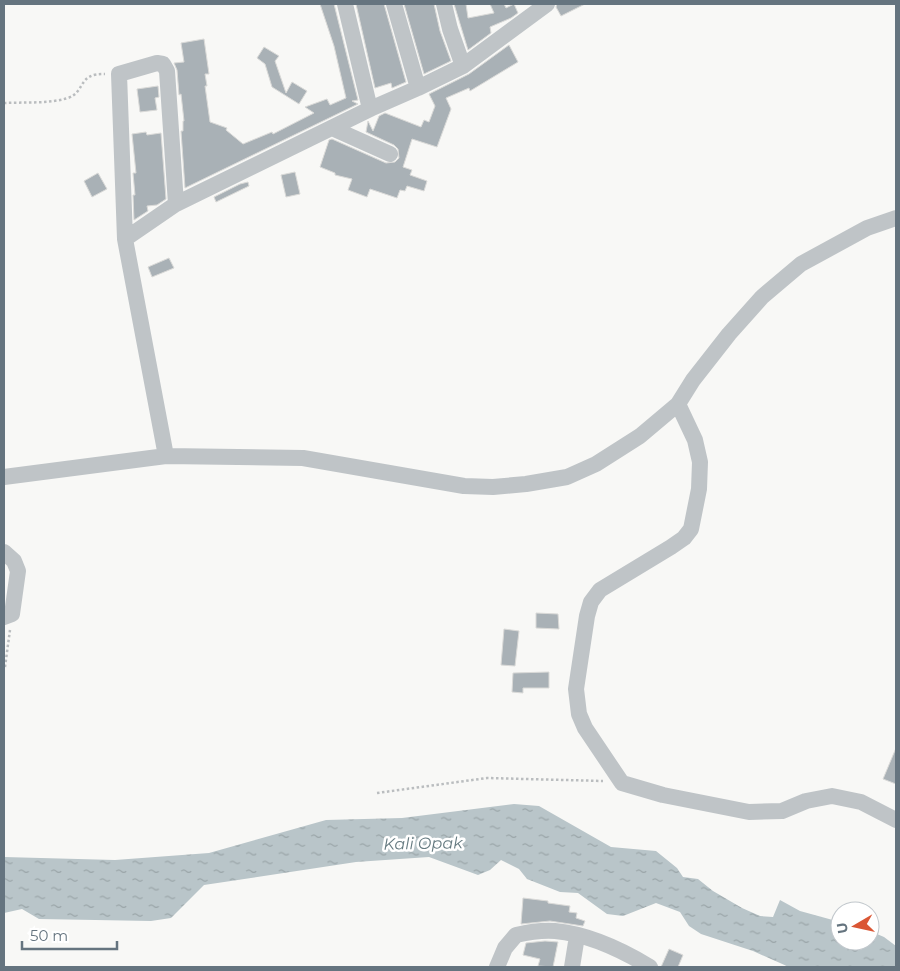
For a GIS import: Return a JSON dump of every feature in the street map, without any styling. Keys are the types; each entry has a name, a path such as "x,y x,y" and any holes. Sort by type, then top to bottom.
{"street":[{"path":"345,4 370,109"},
{"path":"394,4 418,88"},
{"path":"444,4 450,29 463,66"},
{"path":"125,239 176,204 370,109 463,66 548,4"},
{"path":"166,456 125,239 119,74 157,63 163,64 166,67 176,204"},
{"path":"332,128 390,154"},
{"path":"4,477 166,456 303,458 464,486 493,487 567,477 596,464 640,436 678,404 693,380 729,334 762,297 801,264 867,228 896,218"},
{"path":"678,404 695,440 700,462 700,477 691,529 684,538 671,547 600,590 591,602 587,616 576,689 579,714 585,728 622,783 663,795 749,812 782,811 806,801 832,796 861,802 896,820"},
{"path":"4,552 14,561 18,572 8,615"},
{"path":"497,967 505,948 516,935 536,931 556,931 604,944 630,962 650,967"},
{"path":"572,967 577,936"}],"path":[{"path":"4,103 68,98 74,95 88,76 98,73 119,74"},
{"path":"5,667 8,615"},
{"path":"377,793 487,778 598,780 622,783"}],"water":[{"name":"Kali Opak","path":"514,804 539,806 611,847 656,851 677,868 683,877 698,879 713,891 760,916 773,917 780,900 800,911 830,919 830,951 880,951 880,935 884,937 896,946 896,967 789,967 753,951 701,934 689,926 680,912 656,903 623,916 607,914 578,893 560,892 527,879 519,869 501,860 490,870 478,875 429,857 356,862 204,885 171,918 151,921 39,919 22,909 4,913 4,857 115,860 209,853 326,820 402,818"}],"building":[{"path":"320,4 334,4 358,100 352,101 358,104 185,188 181,131 183,131 184,121 177,70 174,63 184,62 181,43 204,39 209,74 205,74 207,86 205,86 210,122 227,128 226,130 243,144 272,132 273,134 314,113 305,107 327,99 330,105 346,98 334,46"},
{"path":"356,4 384,4 406,82 392,88 391,83 375,88"},
{"path":"404,4 434,4 440,31 451,61 424,74"},
{"path":"454,4 466,4 468,18 494,13 490,4 504,4 506,8 514,4 518,13 490,27 491,33 468,50"},
{"path":"557,4 585,4 561,16 556,7"},
{"path":"509,45 518,62 470,91 469,88 446,98 451,109 437,147 412,139 403,167 412,170 410,175 427,181 424,191 407,186 405,191 400,190 397,198 370,189 367,197 348,190 352,179 335,175 335,173 320,167 329,140 332,139 386,163 395,162 399,158 398,149 394,145 366,132 368,121 373,131 379,116 385,113 421,127 424,120 429,122 435,106 429,94 469,74"},
{"path":"264,47 279,56 275,61 286,93 292,82 307,91 299,104 272,87 265,64 257,58"},
{"path":"158,86 159,97 155,98 157,110 140,112 137,89"},
{"path":"146,132 147,135 161,133 166,199 157,205 147,206 148,211 134,220 133,195 135,195 133,173 136,173 132,134"},
{"path":"295,172 300,194 286,197 281,175"},
{"path":"98,173 107,189 92,197 84,181"},
{"path":"248,182 249,186 216,202 214,197"},
{"path":"169,258 174,268 152,277 148,267"},
{"path":"536,613 558,614 559,629 536,628"},
{"path":"504,629 519,631 515,666 501,665"},
{"path":"549,672 549,688 523,688 523,693 512,692 513,673"},
{"path":"896,748 896,784 883,779"},
{"path":"523,898 570,906 569,912 577,913 576,918 585,921 583,926 550,921 521,924"},
{"path":"558,942 553,967 538,966 540,959 523,955 526,943"},
{"path":"669,949 683,955 678,967 661,967"}]}
